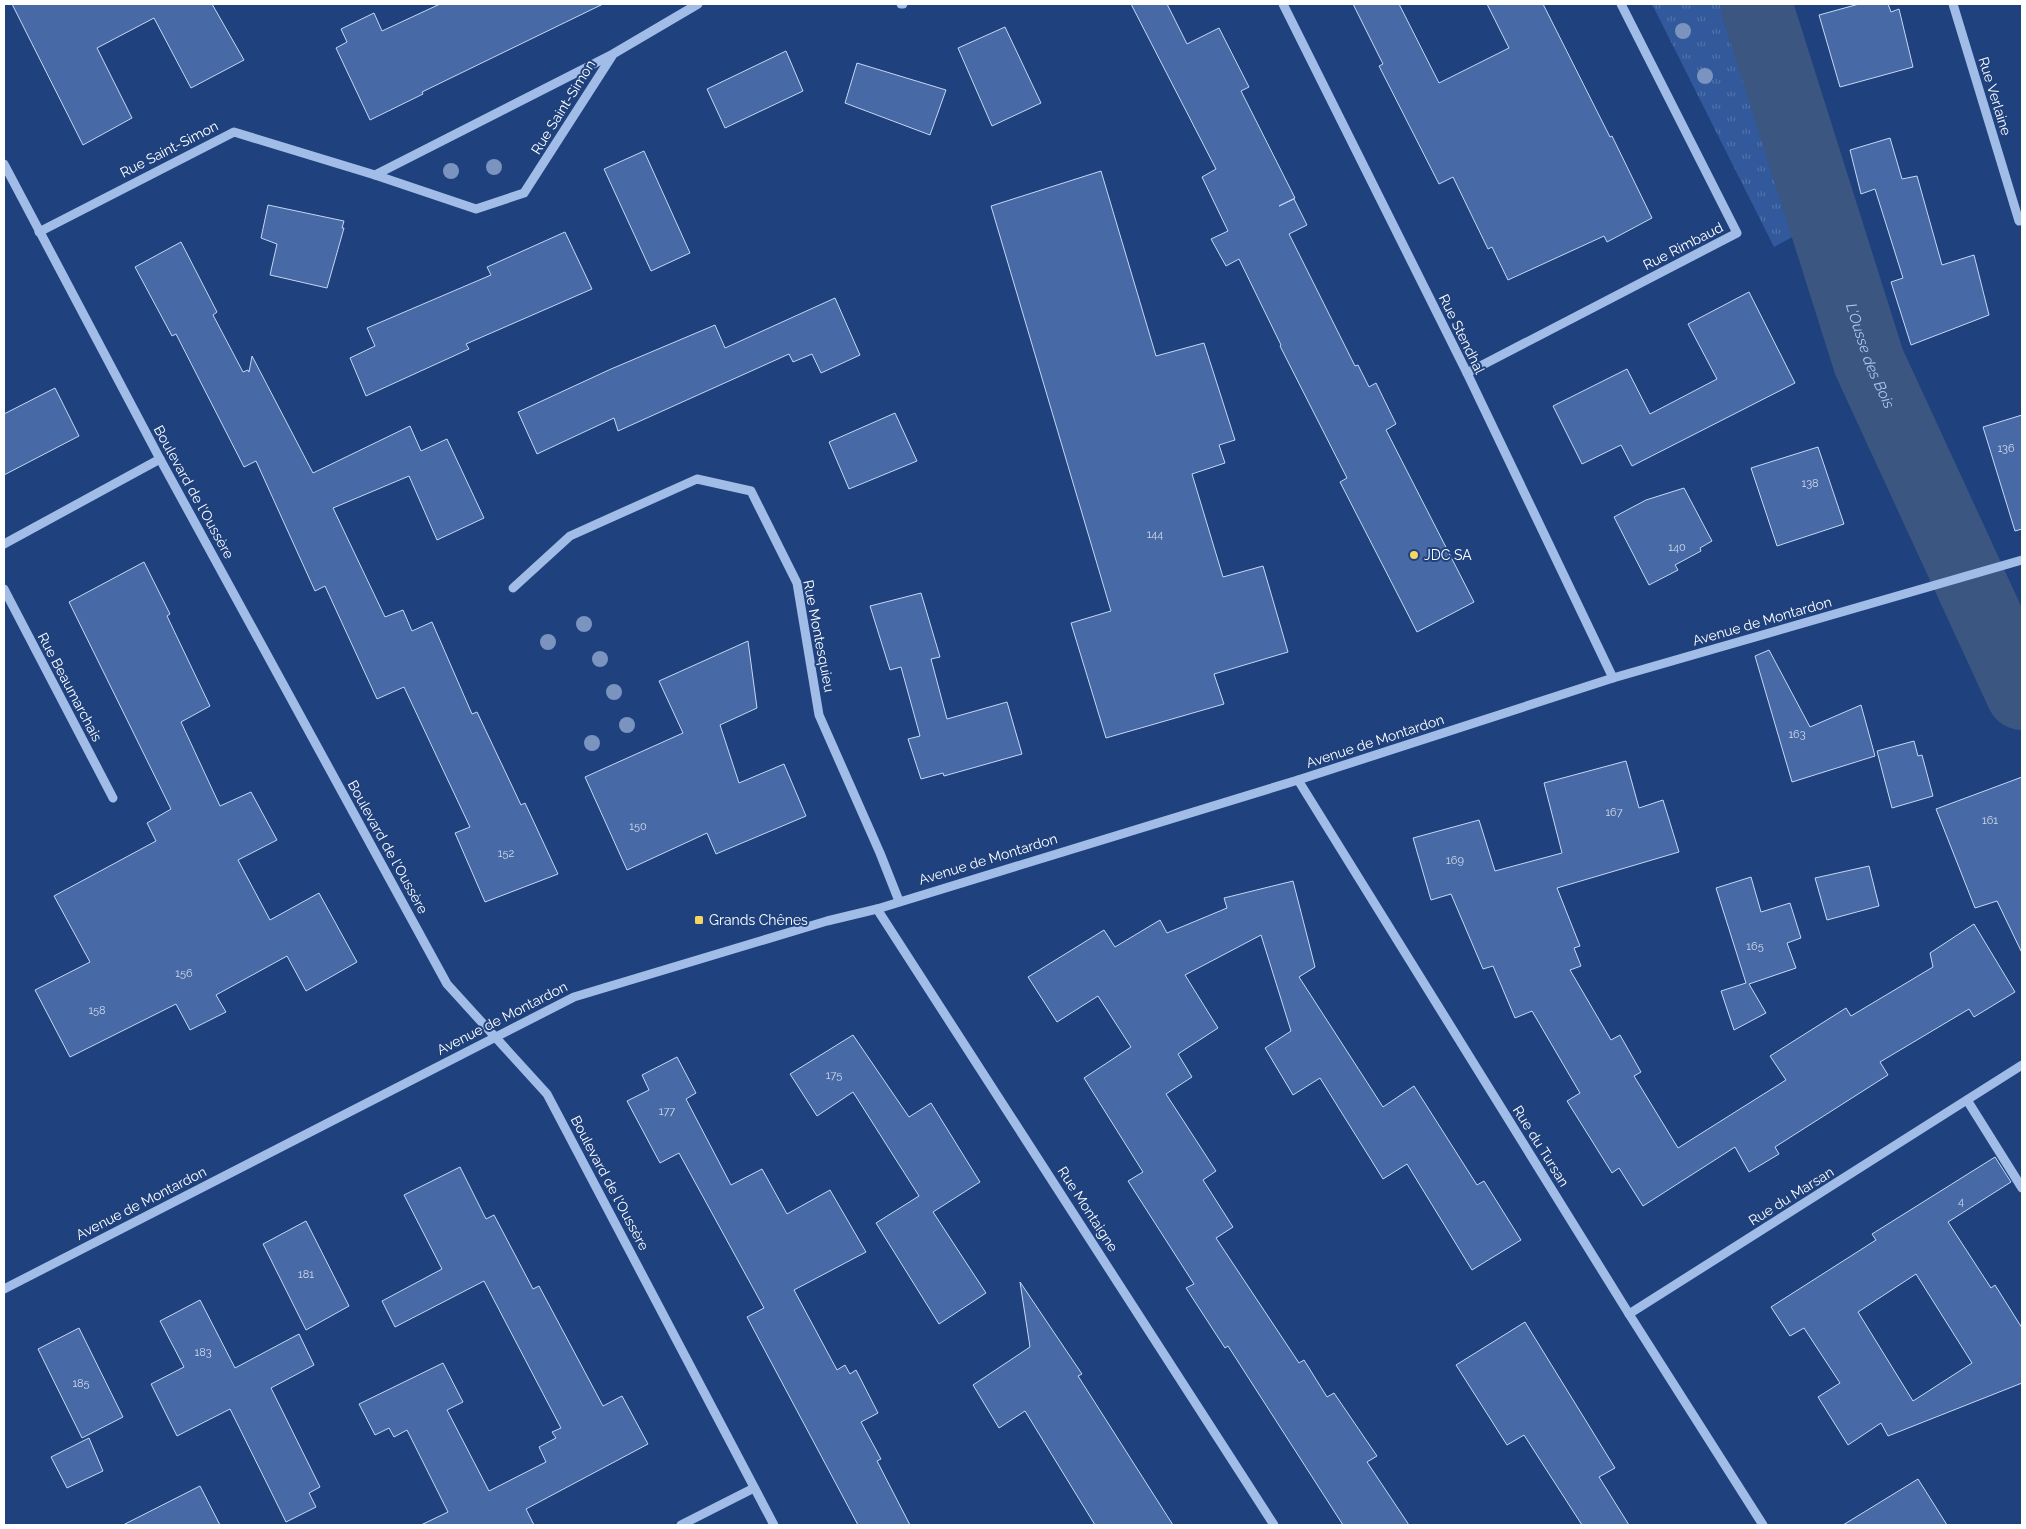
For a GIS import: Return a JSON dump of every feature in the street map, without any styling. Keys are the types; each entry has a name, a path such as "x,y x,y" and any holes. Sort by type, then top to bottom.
{"street":[{"name":"Rue Saint-Simon","path":"376,175 613,54 698,4"},
{"name":"Rue Stendhal","path":"1283,4 1467,373 1613,678"},
{"name":"Rue Rimbaud","path":"1467,373 1737,233 1621,4"},
{"name":"Rue Verlaine","path":"1953,4 2018,221 2022,220"},
{"name":"Rue Saint-Simon","path":"39,232 234,132 376,175 476,209 524,193 613,54"},
{"name":"Boulevard de l'Oussère","path":"4,164 160,459 447,984 547,1094 774,1525"},
{"path":"4,544 160,459"},
{"name":"Rue Montesquieu","path":"514,588 570,536 697,479 751,491 797,583 819,715 899,901"},
{"name":"Avenue de Montardon","path":"4,1289 574,997 877,909 1298,780 1613,678 2022,560"},
{"name":"Rue Beaumarchais","path":"4,588 112,798"},
{"name":"Rue du Tursan","path":"1298,780 1629,1314 1763,1525"},
{"name":"Rue Montaigne","path":"877,909 1274,1525"},
{"name":"Rue du Marsan","path":"1629,1314 2022,1065"},
{"path":"1967,1100 2022,1188"},
{"path":"681,1525 754,1488"}],"green space":[{"path":"1652,4 1737,4 1813,226 1774,247"}],"building":[{"path":"12,4 212,4 244,60 191,88 154,18 97,48 132,118 83,145"},
{"path":"440,4 603,4 422,92 423,94 370,120 336,48 347,42 341,29 374,13 382,31"},
{"path":"1131,4 1167,4 1187,44 1219,28 1249,87 1241,91 1295,198 1279,206 1294,199 1307,225 1289,234 1355,366 1358,365 1369,387 1376,383 1396,424 1386,430 1474,602 1417,632 1340,482 1347,478 1280,346 1239,259 1226,266 1211,239 1228,231 1202,177 1216,169"},
{"path":"1353,4 1399,4 1439,83 1509,48 1487,4 1543,4 1610,137 1612,136 1652,218 1607,242 1604,236 1508,280 1492,247 1488,249 1453,177 1439,184 1379,66 1383,64"},
{"path":"1859,4 1888,4 1891,12 1899,9 1913,67 1840,87 1819,15"},
{"path":"1005,27 1041,103 992,126 958,48"},
{"path":"786,51 803,91 725,128 707,89"},
{"path":"857,63 946,90 930,135 845,103"},
{"path":"1890,138 1902,179 1917,176 1942,265 1974,255 1989,315 1911,345 1891,282 1903,278 1875,189 1861,194 1850,150"},
{"path":"644,151 690,253 651,271 604,169"},
{"path":"1101,171 1156,356 1204,343 1235,440 1219,445 1225,463 1192,474 1223,577 1263,566 1288,652 1214,674 1224,704 1106,738 1071,623 1111,611 991,206"},
{"path":"268,205 344,221 342,228 344,228 327,288 270,275 277,244 261,238"},
{"path":"565,232 592,289 466,344 469,349 366,396 350,358 375,346 367,328 491,275 487,267"},
{"path":"181,242 217,312 213,315 243,372 248,370 249,372 252,356 313,473 410,426 421,451 447,439 484,518 437,540 409,476 333,508 385,617 403,610 412,631 432,622 472,714 477,712 521,805 525,803 558,874 485,902 455,833 470,827 404,687 377,699 325,586 315,591 256,461 244,467 176,334 172,336 135,267"},
{"path":"1749,292 1795,383 1632,466 1621,445 1582,464 1553,406 1627,369 1650,414 1717,379 1688,324"},
{"path":"835,298 860,355 821,373 812,354 793,362 789,354 618,431 614,418 537,454 518,412 611,369 715,325 725,348"},
{"path":"55,388 79,436 4,475 4,414"},
{"path":"895,413 917,461 849,489 829,442"},
{"path":"2022,415 2022,529 2015,531 1983,427"},
{"path":"1818,447 1844,524 1777,546 1751,468"},
{"path":"1684,488 1712,541 1700,548 1701,551 1675,565 1678,570 1649,585 1614,517 1646,500"},
{"path":"144,562 170,614 167,616 210,706 181,722 220,806 251,792 277,840 238,860 270,920 319,893 357,962 306,991 287,956 216,995 226,1012 190,1030 176,1004 70,1057 35,990 90,962 54,896 156,841 147,823 171,809 69,602"},
{"path":"921,593 940,657 931,659 947,719 1007,702 1022,754 944,776 943,773 921,779 908,739 920,736 901,667 890,670 870,606"},
{"path":"748,641 757,708 720,725 739,783 784,764 806,816 716,854 707,833 627,870 585,777 683,733 659,681"},
{"path":"1769,650 1810,727 1861,705 1875,756 1792,782 1755,656"},
{"path":"1914,741 1918,756 1922,755 1933,796 1892,808 1877,751"},
{"path":"1626,761 1639,808 1663,800 1679,852 1557,888 1580,946 1574,948 1581,966 1570,970 1611,1040 1620,1035 1641,1072 1634,1076 1678,1148 1786,1080 1770,1056 1846,1008 1851,1016 1933,967 1930,953 1974,924 2015,992 1974,1017 1969,1009 1880,1062 1888,1075 1775,1147 1779,1154 1749,1172 1735,1147 1643,1206 1619,1168 1612,1173 1567,1101 1580,1093 1532,1011 1515,1018 1493,966 1483,969 1451,894 1431,900 1413,838 1479,820 1495,871 1562,853 1544,783"},
{"path":"2022,777 2022,953 1997,901 1975,908 1936,809"},
{"path":"1869,866 1879,906 1827,920 1815,878"},
{"path":"1751,877 1761,912 1790,903 1801,938 1787,943 1796,968 1749,984 1766,1013 1734,1030 1721,991 1746,983 1716,888"},
{"path":"1293,881 1315,967 1299,977 1383,1107 1414,1086 1477,1185 1484,1181 1521,1240 1472,1270 1407,1164 1383,1179 1320,1078 1293,1095 1265,1048 1291,1031 1261,935 1185,975 1218,1028 1178,1054 1192,1077 1166,1094 1216,1171 1203,1180 1233,1227 1216,1238 1299,1363 1304,1360 1327,1397 1334,1393 1377,1456 1367,1462 1409,1525 1343,1525 1228,1346 1225,1348 1186,1288 1194,1284 1128,1181 1143,1172 1084,1078 1131,1047 1098,996 1057,1022 1028,977 1104,930 1115,947 1160,920 1167,933 1227,908 1224,898"},
{"path":"853,1035 909,1117 931,1103 980,1182 933,1212 986,1293 939,1324 876,1223 919,1196 853,1092 817,1116 790,1074"},
{"path":"677,1057 696,1093 686,1099 731,1185 762,1169 787,1214 830,1190 866,1252 794,1290 837,1370 845,1365 850,1374 856,1370 878,1413 861,1422 881,1459 877,1461 910,1525 858,1525 747,1317 764,1308 679,1153 660,1163 627,1101 649,1090 642,1075"},
{"path":"1995,1157 2011,1182 1948,1222 1991,1288 1995,1285 2022,1328 2022,1383 1888,1436 1881,1423 1848,1445 1818,1397 1840,1383 1804,1328 1790,1336 1771,1307 1876,1240 1872,1234","holes":["1916,1274 1972,1363 1913,1401 1858,1312"]},
{"path":"460,1167 486,1219 494,1215 533,1289 539,1286 603,1406 622,1396 648,1444 526,1509 534,1525 421,1525 448,1512 407,1430 394,1437 389,1428 375,1435 359,1404 443,1363 463,1402 447,1410 489,1491 546,1462 539,1447 556,1438 552,1432 561,1428 484,1281 395,1327 382,1301 442,1269 404,1195"},
{"path":"306,1221 349,1306 306,1330 263,1244"},
{"path":"1020,1282 1082,1374 1078,1376 1173,1525 1095,1525 1025,1411 999,1428 973,1385 1030,1347"},
{"path":"200,1300 235,1368 299,1334 314,1365 271,1388 320,1487 309,1493 316,1507 286,1522 230,1409 177,1436 151,1384 184,1367 160,1321"},
{"path":"1525,1322 1615,1468 1599,1477 1629,1525 1582,1525 1524,1435 1507,1445 1456,1365"},
{"path":"79,1328 123,1417 82,1438 38,1349"},
{"path":"89,1438 103,1471 67,1488 51,1457"},
{"path":"1918,1479 1947,1525 1843,1525"},
{"path":"200,1486 220,1525 123,1525"}],"waterway":[{"name":"L'Ousse des Bois","path":"1756,4 1869,362 2022,694"}],"place":[{"name":"JDC SA","path":"1414,555"},
{"name":"Grands Chênes","path":"699,920"}]}
